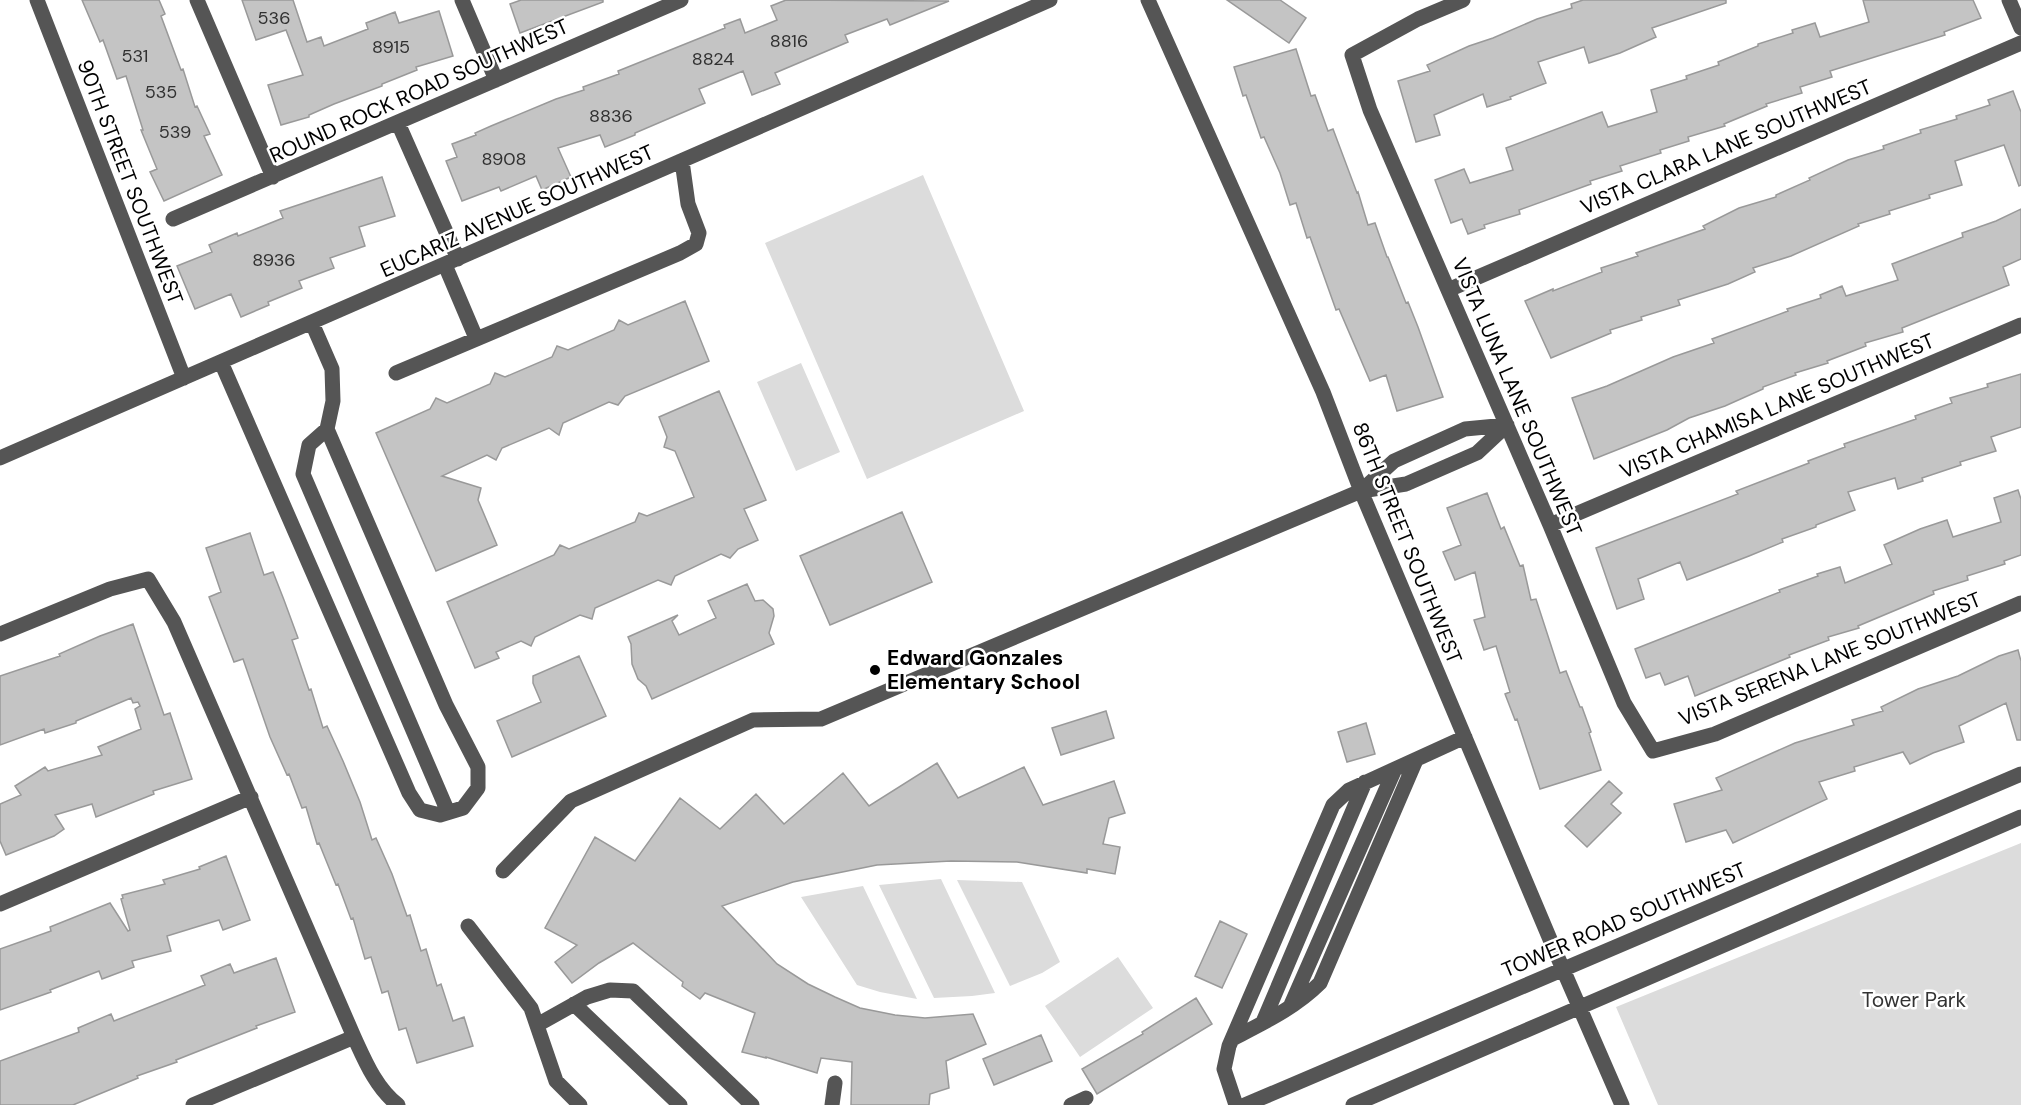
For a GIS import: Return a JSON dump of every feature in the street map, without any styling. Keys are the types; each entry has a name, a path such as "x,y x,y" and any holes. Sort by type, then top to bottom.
{"street":[{"name":"90TH STREET SOUTHWEST","path":"37,0 184,378"},
{"path":"197,0 273,177"},
{"path":"462,0 496,80"},
{"name":"ROUND ROCK ROAD SOUTHWEST","path":"173,219 681,0"},
{"name":"EUCARIZ AVENUE SOUTHWEST","path":"0,458 1050,0"},
{"name":"86TH STREET SOUTHWEST","path":"1149,0 1323,392 1361,491 1622,1105"},
{"name":"VISTA LUNA LANE SOUTHWEST","path":"1463,0 1418,19 1352,55 1370,110 1550,525 1624,703 1653,752"},
{"path":"2009,0 2021,28"},
{"name":"VISTA CLARA LANE SOUTHWEST","path":"1448,290 2021,43"},
{"path":"398,123 451,262 476,338"},
{"path":"396,373 680,253 696,244 699,233 688,204 682,161"},
{"path":"221,362 409,793 420,810 440,815 463,808 478,788 478,767 446,705 327,429 333,401 332,369 312,322"},
{"name":"VISTA CHAMISA LANE SOUTHWEST","path":"1550,525 2021,325"},
{"path":"1361,491 1394,461 1405,456 1465,429 1507,425"},
{"path":"503,871 571,801 753,720 821,720 1361,491 1406,484 1477,453 1507,425"},
{"path":"327,429 309,445 303,474 448,812"},
{"path":"0,634 110,589 148,579 174,622 371,1074 398,1105"},
{"name":"VISTA SERENA LANE SOUTHWEST","path":"1653,752 1715,734 2021,603"},
{"path":"1236,1105 1224,1069 1232,1039 1333,805 1349,790 1465,737"},
{"path":"1232,1039 1307,997 1320,983 1416,760"},
{"path":"1290,1007 1395,769"},
{"name":"TOWER ROAD SOUTHWEST","path":"1245,1105 2021,774"},
{"path":"1263,1022 1365,782"},
{"path":"0,904 251,797"},
{"path":"1353,1105 2021,817"},
{"path":"468,926 531,1008 556,1080 580,1105"},
{"path":"537,1025 587,997 610,990 633,991 752,1105"},
{"path":"574,1004 680,1105"},
{"path":"193,1105 354,1037"},
{"path":"832,1105 835,1083"},
{"path":"1071,1105 1086,1098"}],"green space":[{"path":"923,175 1024,411 867,479 765,243"},
{"path":"801,363 840,452 796,471 757,382"},
{"name":"Tower Park","path":"2021,843 2021,1105 1658,1105 1616,1007"},
{"path":"941,879 995,993 934,998 879,885"},
{"path":"957,880 1022,882 1060,962 1042,973 1010,986"},
{"path":"863,886 917,999 857,985 801,897"},
{"path":"1118,957 1153,1008 1080,1057 1045,1006"}],"building":[{"path":"82,0 159,0 165,14 161,16 181,70 183,69 195,107 197,106 210,134 204,136 222,175 164,201 150,172 157,169 141,130 143,130 126,76 117,79 103,40 100,42"},
{"path":"242,0 293,0 307,42 321,37 324,46 368,29 366,23 395,12 399,23 439,11 453,56 416,67 417,70 382,84 382,86 334,104 309,117 281,125 268,85 303,75 286,30 256,40"},
{"path":"521,0 603,0 603,2 520,33 510,4"},
{"path":"786,0 949,1 890,25 887,19 845,35 848,42 775,73 780,84 752,95 743,71 699,89 705,103 635,133 635,135 605,147 600,135 558,148 571,177 542,190 536,176 501,191 499,187 462,201 446,161 457,157 452,144 556,99 584,90 583,87 619,74 618,71 725,28 724,25 740,19 745,33 777,20 771,6"},
{"path":"1227,0 1280,0 1306,18 1289,43"},
{"path":"1583,0 1726,0 1726,3 1652,28 1656,37 1620,53 1589,63 1584,47 1538,62 1546,83 1487,107 1483,94 1434,115 1440,135 1416,142 1398,81 1430,71 1427,65 1537,19 1572,8 1571,4"},
{"path":"1863,0 1973,0 1981,18 1944,32 1945,35 1830,71 1832,77 1800,87 1802,93 1766,104 1767,106 1724,124 1725,126 1688,137 1689,141 1620,166 1622,171 1590,181 1591,184 1519,210 1520,214 1484,225 1485,228 1468,234 1462,219 1451,223 1435,180 1464,169 1470,183 1513,170 1506,148 1602,112 1608,127 1657,112 1651,90 1687,79 1686,76 1719,65 1718,62 1758,46 1758,44 1815,23 1820,37 1869,22"},
{"path":"1296,49 1311,96 1315,95 1328,131 1333,129 1358,192 1368,225 1375,223 1406,303 1408,302 1418,327 1443,397 1397,411 1386,375 1370,381 1339,309 1336,310 1310,237 1307,238 1296,203 1290,205 1280,173 1264,137 1261,138 1246,95 1243,96 1234,67"},
{"path":"2013,91 2021,112 2021,185 2019,186 2004,145 1955,161 1962,185 1929,195 1930,198 1889,211 1890,214 1858,224 1859,226 1791,256 1753,268 1755,272 1728,284 1678,300 1680,305 1641,317 1642,320 1610,330 1611,333 1551,358 1525,301 1602,272 1601,268 1638,256 1636,253 1705,229 1703,226 1739,208 1776,197 1810,180 1809,178 1848,160 1884,149 1883,146 1921,133 1920,130 1957,119 1956,116 1990,105 1988,100"},
{"path":"382,177 395,216 359,227 365,246 330,258 334,268 299,281 302,288 268,302 269,305 241,317 231,294 195,309 177,266 212,252 209,245 283,218 280,211"},
{"path":"2021,209 2021,259 2003,267 2009,285 1902,328 1903,332 1865,343 1866,346 1827,361 1828,363 1795,373 1796,375 1763,387 1725,406 1689,418 1667,430 1594,459 1572,398 1714,343 1712,339 1821,298 1820,295 1842,286 1846,296 1898,280 1892,264 1963,237 1962,233"},
{"path":"685,301 709,361 625,396 618,405 609,402 563,423 559,435 549,428 502,448 496,460 487,455 442,476 481,488 478,500 497,545 436,571 376,433 430,409 436,398 447,403 490,384 495,373 505,377 552,357 557,346 568,350 614,330 619,320 628,325"},
{"path":"2021,374 2021,427 1991,437 1996,451 1960,462 1961,465 1898,489 1895,478 1848,492 1855,510 1782,539 1783,542 1687,580 1680,562 1638,579 1644,599 1617,609 1596,548 1738,494 1736,491 1809,463 1808,461 1845,447 1844,444 1916,419 1915,416 1952,403 1950,398"},
{"path":"719,391 766,500 744,509 758,540 738,549 730,558 721,554 675,576 671,585 658,580 595,608 592,619 580,615 535,637 531,646 521,641 496,652 499,658 475,668 447,602 554,555 560,545 569,549 635,522 639,513 647,516 694,497 675,451 664,447 667,437 659,417"},
{"path":"2018,490 2021,499 2021,555 2004,561 2005,564 1967,576 1968,580 1933,591 1934,594 1858,626 1859,628 1828,637 1829,640 1695,696 1688,676 1665,685 1660,673 1646,678 1635,649 1780,592 1779,590 1818,576 1817,574 1840,567 1845,583 1892,564 1884,545 1920,529 1947,520 1953,537 2001,522 1994,498"},
{"path":"1487,493 1501,529 1504,527 1520,566 1523,565 1531,600 1536,599 1560,673 1566,671 1580,707 1582,707 1601,770 1540,789 1517,719 1515,720 1505,694 1510,692 1496,646 1484,650 1474,620 1485,617 1475,572 1455,580 1443,552 1461,545 1447,508"},
{"path":"902,512 932,582 830,625 800,556"},
{"path":"250,533 264,575 273,572 284,600 298,638 292,640 323,728 327,726 343,761 360,802 372,840 376,838 392,874 407,916 410,915 421,951 426,949 437,986 441,984 453,1021 464,1017 473,1046 417,1063 406,1028 399,1030 388,991 382,993 371,957 365,959 353,918 351,919 319,843 317,844 306,807 302,808 289,774 287,775 270,737 243,659 234,662 209,597 221,592 206,548"},
{"path":"747,584 755,601 763,600 773,609 774,616 769,633 774,644 652,699 646,686 638,679 632,664 631,644 628,637 678,615 672,621 679,635 716,618 708,601"},
{"path":"133,624 164,715 170,713 192,779 153,791 154,794 96,817 92,804 55,815 64,829 54,836 6,855 0,841 0,804 21,795 15,786 45,767 48,771 102,755 98,747 141,729 135,709 140,706 138,702 133,703 131,698 76,721 76,723 45,733 44,729 0,745 0,676 60,656 59,654 100,636"},
{"path":"2018,650 2021,661 2021,740 2017,740 2006,703 1959,726 1964,742 1910,764 1903,752 1854,767 1855,771 1819,782 1827,799 1733,843 1726,830 1686,842 1674,804 1722,790 1716,778 1795,743 1854,725 1852,720 1883,711 1881,707 1918,689 1958,676 1999,656"},
{"path":"579,656 606,716 512,757 497,721 541,702 533,683 533,676"},
{"path":"1106,711 1114,738 1061,755 1052,728"},
{"path":"1366,723 1375,754 1347,762 1338,732"},
{"path":"937,763 958,798 1024,767 1043,805 1114,781 1125,813 1109,818 1103,844 1120,847 1115,874 1087,869 1087,873 1017,862 951,861 877,865 793,882 722,906 777,964 808,984 860,1008 925,1018 973,1014 986,1044 946,1061 949,1088 930,1094 929,1105 851,1105 852,1062 821,1058 817,1073 742,1052 755,1013 705,993 700,999 682,986 683,982 633,943 599,963 572,983 555,962 577,945 545,928 595,837 635,861 680,798 720,829 756,794 784,824 843,773 869,806"},
{"path":"1609,781 1622,793 1611,804 1621,813 1587,847 1565,826"},
{"path":"226,856 250,920 223,930 219,920 167,936 171,951 132,961 134,967 102,979 99,971 50,990 51,992 0,1010 0,949 51,931 50,927 110,903 128,931 130,930 121,899 122,895 165,884 163,880 200,869 199,867"},
{"path":"1220,921 1247,934 1222,988 1195,976"},
{"path":"276,958 295,1012 256,1026 257,1028 176,1060 177,1062 137,1076 138,1078 73,1105 0,1105 0,1061 79,1032 78,1028 111,1014 114,1021 205,985 201,976 230,964 234,973"},
{"path":"1196,998 1212,1024 1097,1094 1082,1069 1143,1034 1142,1032"},
{"path":"1041,1035 1052,1061 994,1085 983,1059"}],"place":[{"name":"Edward Gonzales Elementary School","path":"875,670"}]}
